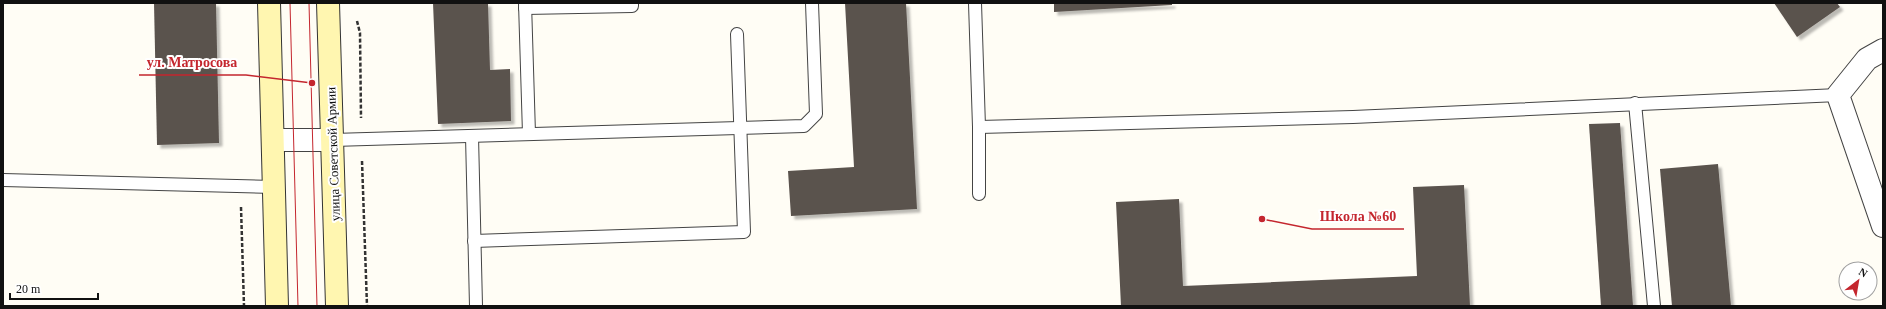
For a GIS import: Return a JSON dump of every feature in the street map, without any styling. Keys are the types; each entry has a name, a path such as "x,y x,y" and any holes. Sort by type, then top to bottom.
{"main road":[{"path":"269,3 277,306"},
{"name":"улица Советской Армии","path":"328,3 337,306"}],"street":[{"path":"1883,50 1867,59 1838,95 1883,226"},
{"path":"273,140 333,140"}],"lane":[{"path":"529,134 525,6 632,6 632,3"},
{"path":"333,140 804,126 816,114 812,3"},
{"path":"975,3 979,127 979,194"},
{"path":"474,241 744,232 737,34"},
{"path":"979,127 1353,117 1635,103 1838,95"},
{"path":"1635,103 1654,306"},
{"path":"472,136 476,306"},
{"path":"3,180 274,187"}],"path":[{"path":"240,186 244,306"}],"building":[{"path":"154,3 216,3 219,143 157,145"},
{"path":"433,3 488,3 490,70 510,69 511,121 438,124"},
{"path":"845,3 906,3 917,209 791,216 788,171 854,167"},
{"path":"1054,3 1172,3 1172,5 1054,12"},
{"path":"1774,3 1837,3 1840,7 1797,37"},
{"path":"1620,123 1633,306 1601,306 1589,124"},
{"path":"1718,164 1731,306 1672,306 1660,169"},
{"path":"1464,185 1470,306 1121,306 1116,202 1179,199 1183,286 1417,276 1413,187"}],"tram line":[{"path":"290,3 298,306"},
{"path":"309,3 317,306"}],"place":[{"name":"ул. Матросова","path":"312,83"},
{"name":"Школа №60","path":"1262,219"}]}
